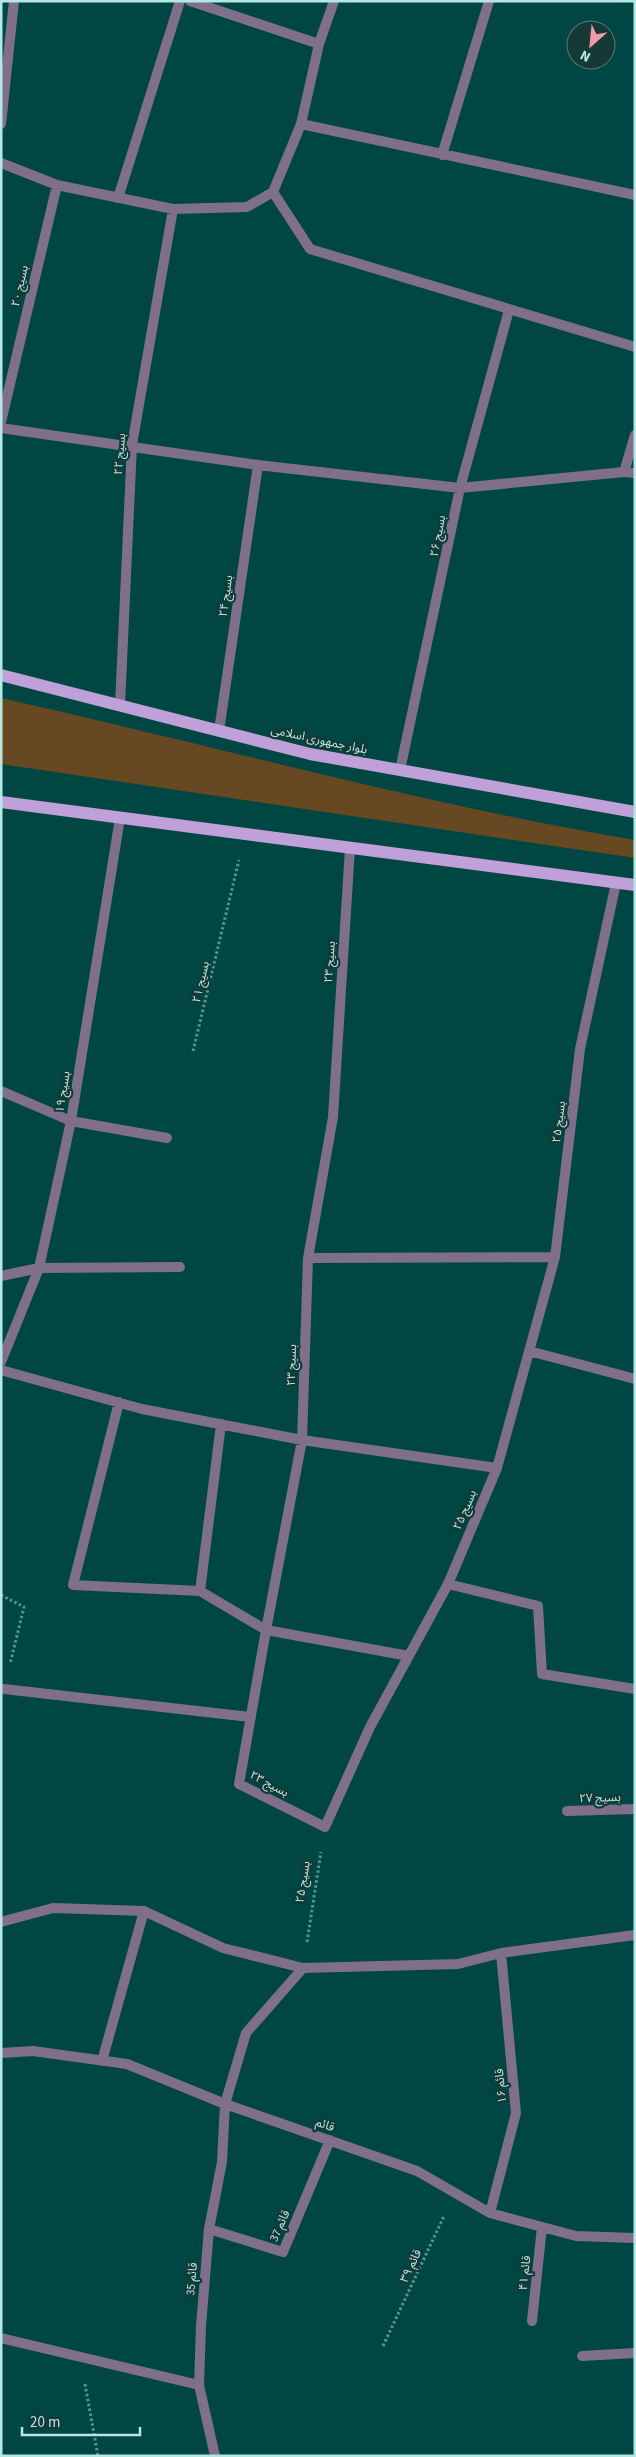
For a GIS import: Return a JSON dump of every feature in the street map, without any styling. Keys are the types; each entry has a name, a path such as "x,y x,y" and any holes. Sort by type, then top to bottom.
{"main road":[{"name":"بلوار جمهوری اسلامی","path":"1,675 310,754 635,812"},
{"path":"1,802 635,885"}],"street":[{"path":"1,124 14,1"},
{"path":"118,198 180,1"},
{"path":"190,1 319,44"},
{"path":"1,163 57,185 173,209 247,206 273,192 301,124 319,44 334,1"},
{"path":"442,155 489,1"},
{"path":"301,124 635,195"},
{"name":"بسیج ۲۰","path":"1,422 57,185"},
{"path":"273,192 310,250 635,347"},
{"name":"بسیج ۲۲","path":"120,705 132,445 173,209"},
{"name":"بسیج ۲۶","path":"400,770 460,488 509,310"},
{"path":"1,428 132,445 258,465 460,488 635,472"},
{"path":"624,472 635,436"},
{"name":"بسیج ۲۴","path":"219,731 258,465"},
{"name":"بسیج ۱۹","path":"1,1362 40,1268 71,1121 120,818"},
{"name":"بسیج ۲۳","path":"325,1827 239,1784 302,1440 308,1258 333,1117 350,848"},
{"name":"بسیج ۲۵","path":"325,1827 370,1727 448,1584 497,1468 555,1258 580,1049 616,883"},
{"path":"1,1091 71,1121 167,1138"},
{"path":"308,1258 555,1258"},
{"path":"1,1276 40,1268 180,1268"},
{"path":"529,1352 635,1379"},
{"path":"1,1370 142,1409 302,1440 497,1468"},
{"path":"119,1402 73,1585 200,1591 266,1630 409,1656"},
{"path":"200,1591 221,1424"},
{"path":"448,1584 538,1606 542,1674 635,1689"},
{"path":"4,1689 250,1717"},
{"name":"بسیج ۲۷","path":"567,1811 635,1809"},
{"path":"1,1922 53,1908 144,1911 223,1948 303,1968 458,1964 501,1953 635,1935"},
{"path":"102,2061 144,1911"},
{"name":"قائم ۱۶","path":"490,2213 516,2113 501,1953"},
{"path":"225,2104 246,2033 303,1968"},
{"name":"قائم","path":"1,2053 33,2051 127,2064 225,2104 417,2171 490,2213 576,2236 635,2238"},
{"name":"قائم 35","path":"215,2456 199,2385 200,2326 209,2229 222,2162 225,2104"},
{"name":"قائم 37","path":"209,2229 283,2252 330,2140"},
{"name":"قائم ۴۱","path":"532,2321 542,2227"},
{"path":"1,2338 199,2385"},
{"path":"582,2356 635,2353"}],"path":[{"name":"بسیج ۲۱","path":"194,1052 245,834"},
{"path":"1,1595 24,1607 4,1689"},
{"name":"بسیج ۲۵","path":"303,1968 325,1827"},
{"name":"قائم ۳۹","path":"383,2346 455,2193"},
{"path":"80,2357 98,2456"}],"shaded area":[{"path":"1,698 396,792 635,840 635,858 1,764"}]}
